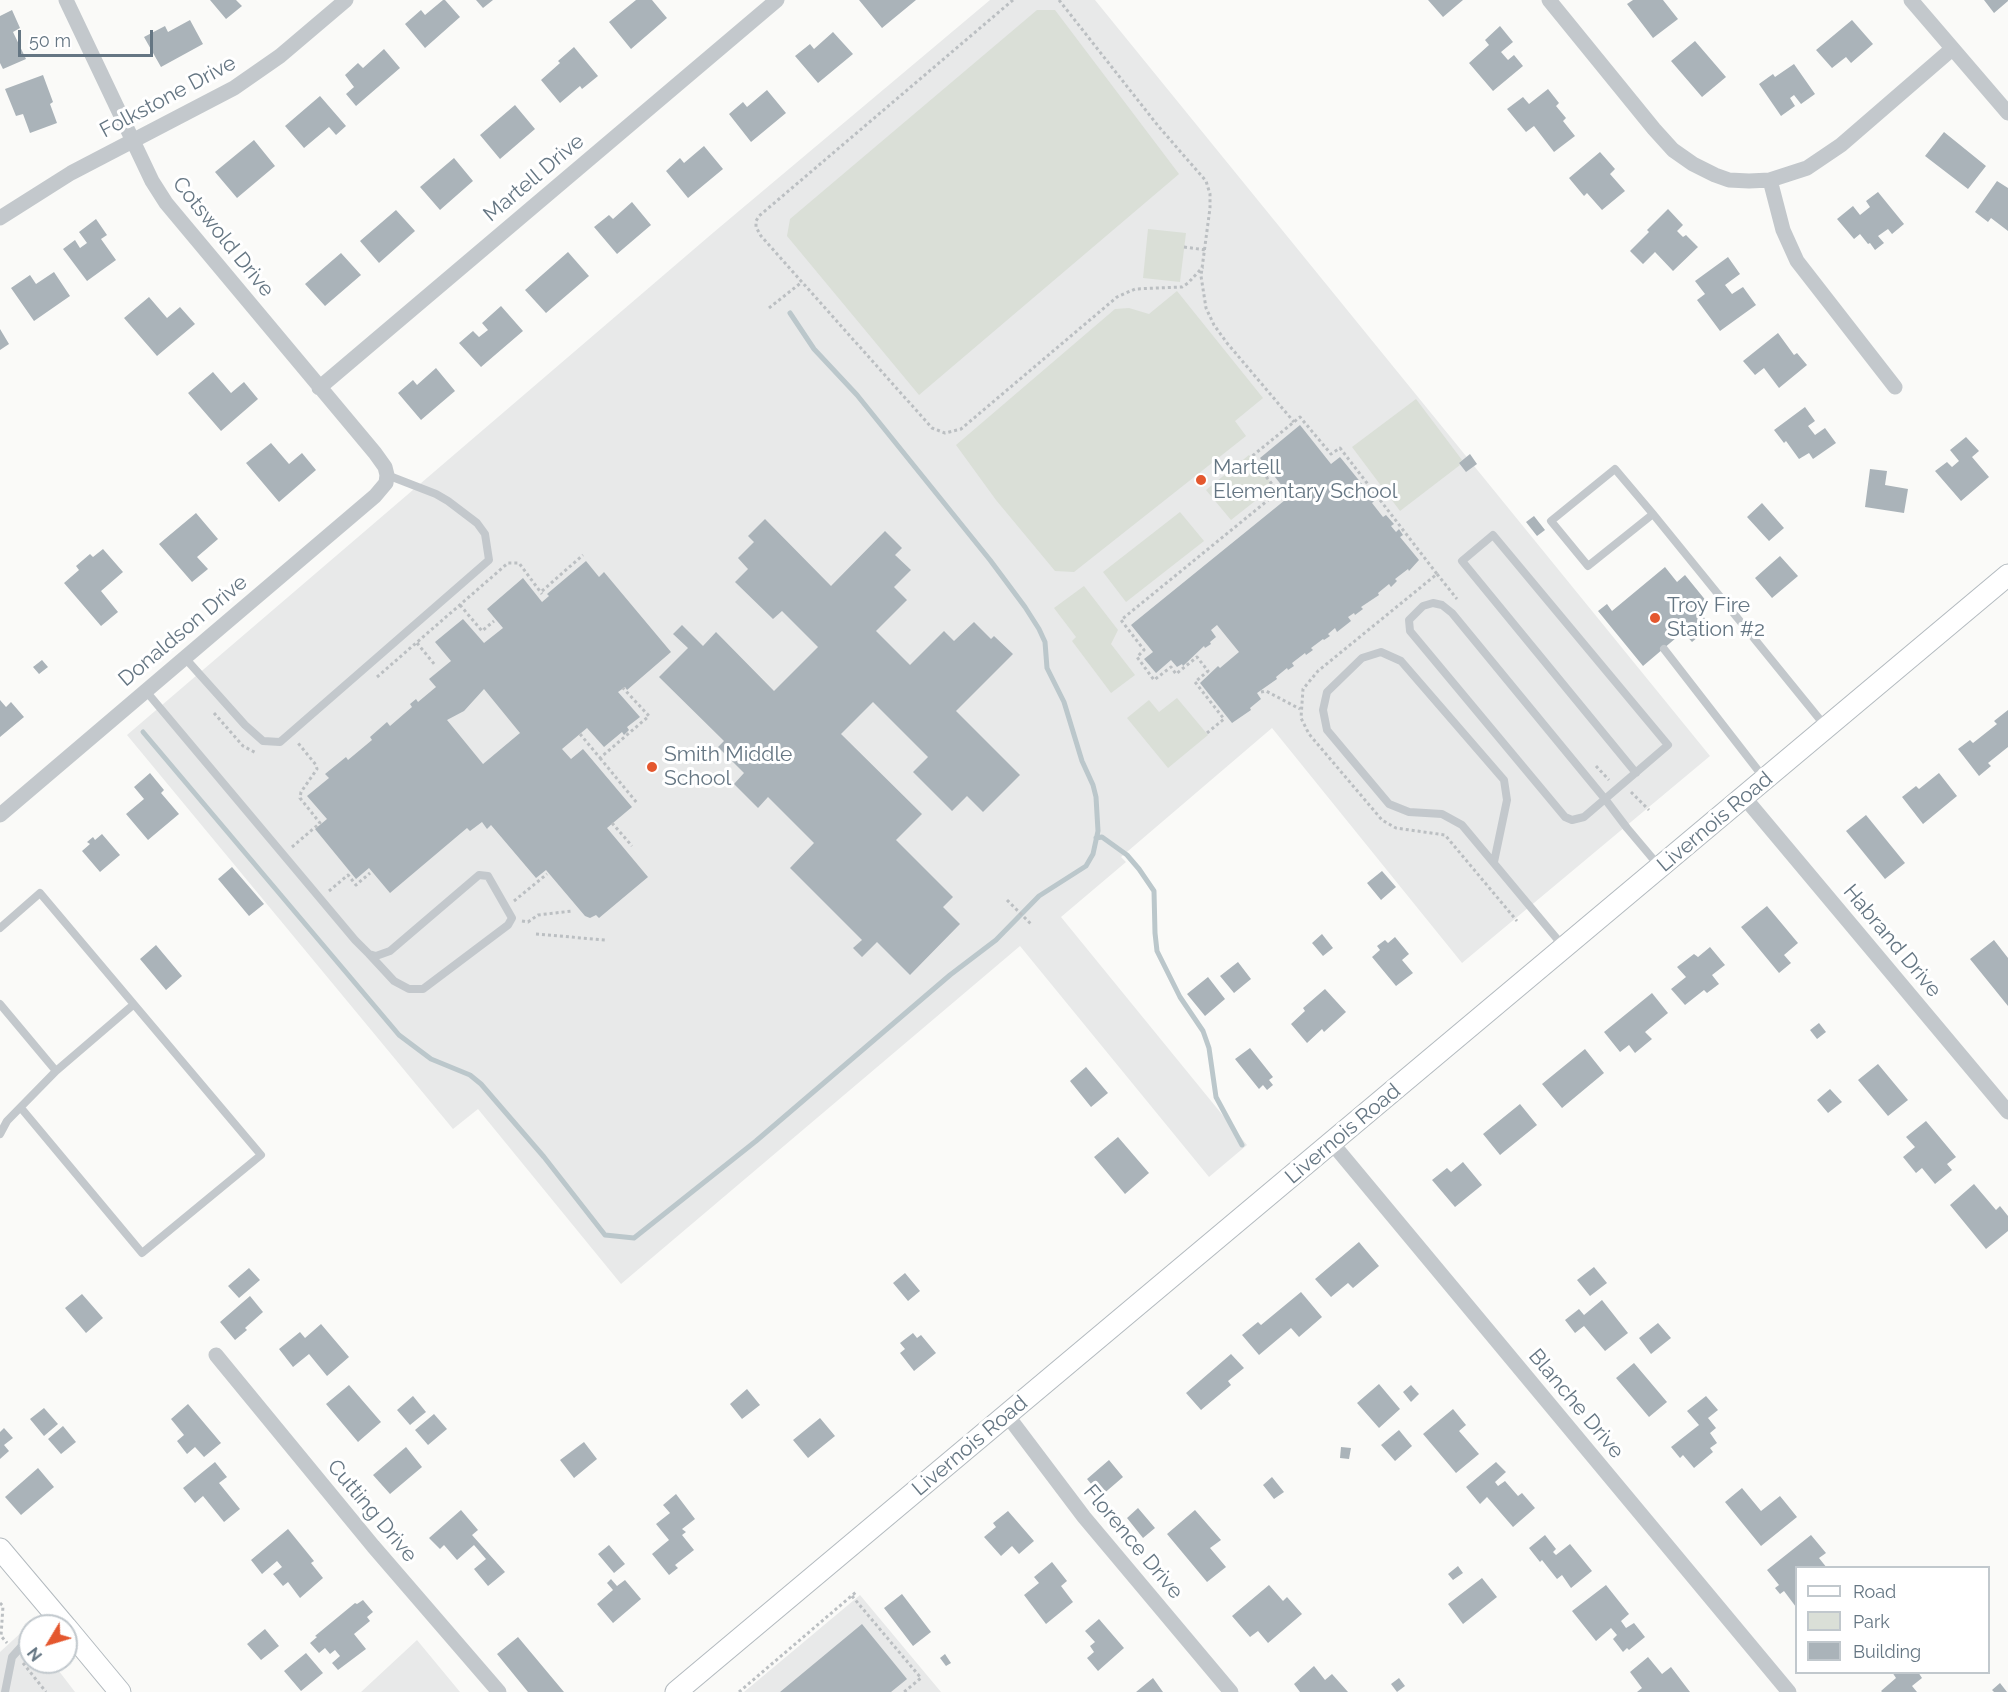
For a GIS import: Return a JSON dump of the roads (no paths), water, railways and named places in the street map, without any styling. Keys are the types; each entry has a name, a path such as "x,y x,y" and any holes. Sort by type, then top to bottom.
{"main road":[{"name":"Livernois Road","path":"676,1692 2008,575"},
{"path":"0,1549 49,1614"},
{"path":"78,1648 114,1688"}],"street":[{"name":"Cotswold Drive","path":"66,0 152,181 166,203 375,453 385,467 387,476"},
{"name":"Folkstone Drive","path":"0,218 36,193 234,88 280,56 346,0"},
{"name":"Martell Drive","path":"319,388 777,0"},
{"path":"1549,0 1673,150 1692,164 1729,180 1770,180 1799,171 1824,158 1952,49"},
{"path":"1911,0 2008,113"},
{"path":"1770,180 1783,230 1797,261 1895,387"},
{"name":"Donaldson Drive","path":"0,815 375,496 386,483 387,476"},
{"name":"Habrand Drive","path":"1744,797 2008,1112"},
{"name":"Blanche Drive","path":"1332,1143 1789,1692"},
{"name":"Cutting Drive","path":"216,1355 373,1546 500,1692"},
{"name":"Florence Drive","path":"1007,1415 1084,1517 1231,1692"}],"lane":[{"path":"1653,514 1588,566 1551,521 1615,469 1653,514 1827,728"},
{"path":"185,657 245,725 263,741 280,742 489,560 485,534 477,523 436,494 387,476"},
{"path":"1636,773 1462,561 1493,535 1668,745 1636,773 1605,799 1584,817 1572,820 1565,817 1410,631 1409,620 1423,606 1433,603 1442,605 1452,613 1605,799 1660,867"},
{"path":"1664,649 1765,779"},
{"path":"1494,862 1507,800 1504,780 1401,661 1380,652 1362,658 1327,692 1323,710 1327,730 1389,804 1409,812 1442,814 1462,825 1564,948"},
{"path":"146,690 320,898 369,954 394,981 409,989 423,989 508,925 512,918 488,876 479,875 390,951 376,956 369,954"},
{"path":"0,928 40,893 261,1155 142,1254 21,1108"},
{"path":"0,1004 56,1071"},
{"path":"0,1134 7,1121 56,1071 133,1005"},
{"path":"5,1692 12,1658 18,1651"}],"waterway":[{"path":"143,732 399,1035 431,1059 470,1075 481,1084 544,1157 605,1235 634,1238 756,1141 950,975 996,940 1039,896 1086,866 1093,854 1098,831 1093,785 1082,761 1064,702 1047,668 1045,642 1039,629 990,560 857,395 814,349 790,313"},
{"path":"1096,838 1102,837 1127,855 1154,891 1157,951 1180,997 1203,1031 1209,1048 1216,1097 1242,1145"}],"place":[{"name":"Martell Elementary School","path":"1201,480"},
{"name":"Troy Fire Station #2","path":"1655,618"},
{"name":"Smith Middle School","path":"652,767"}]}
